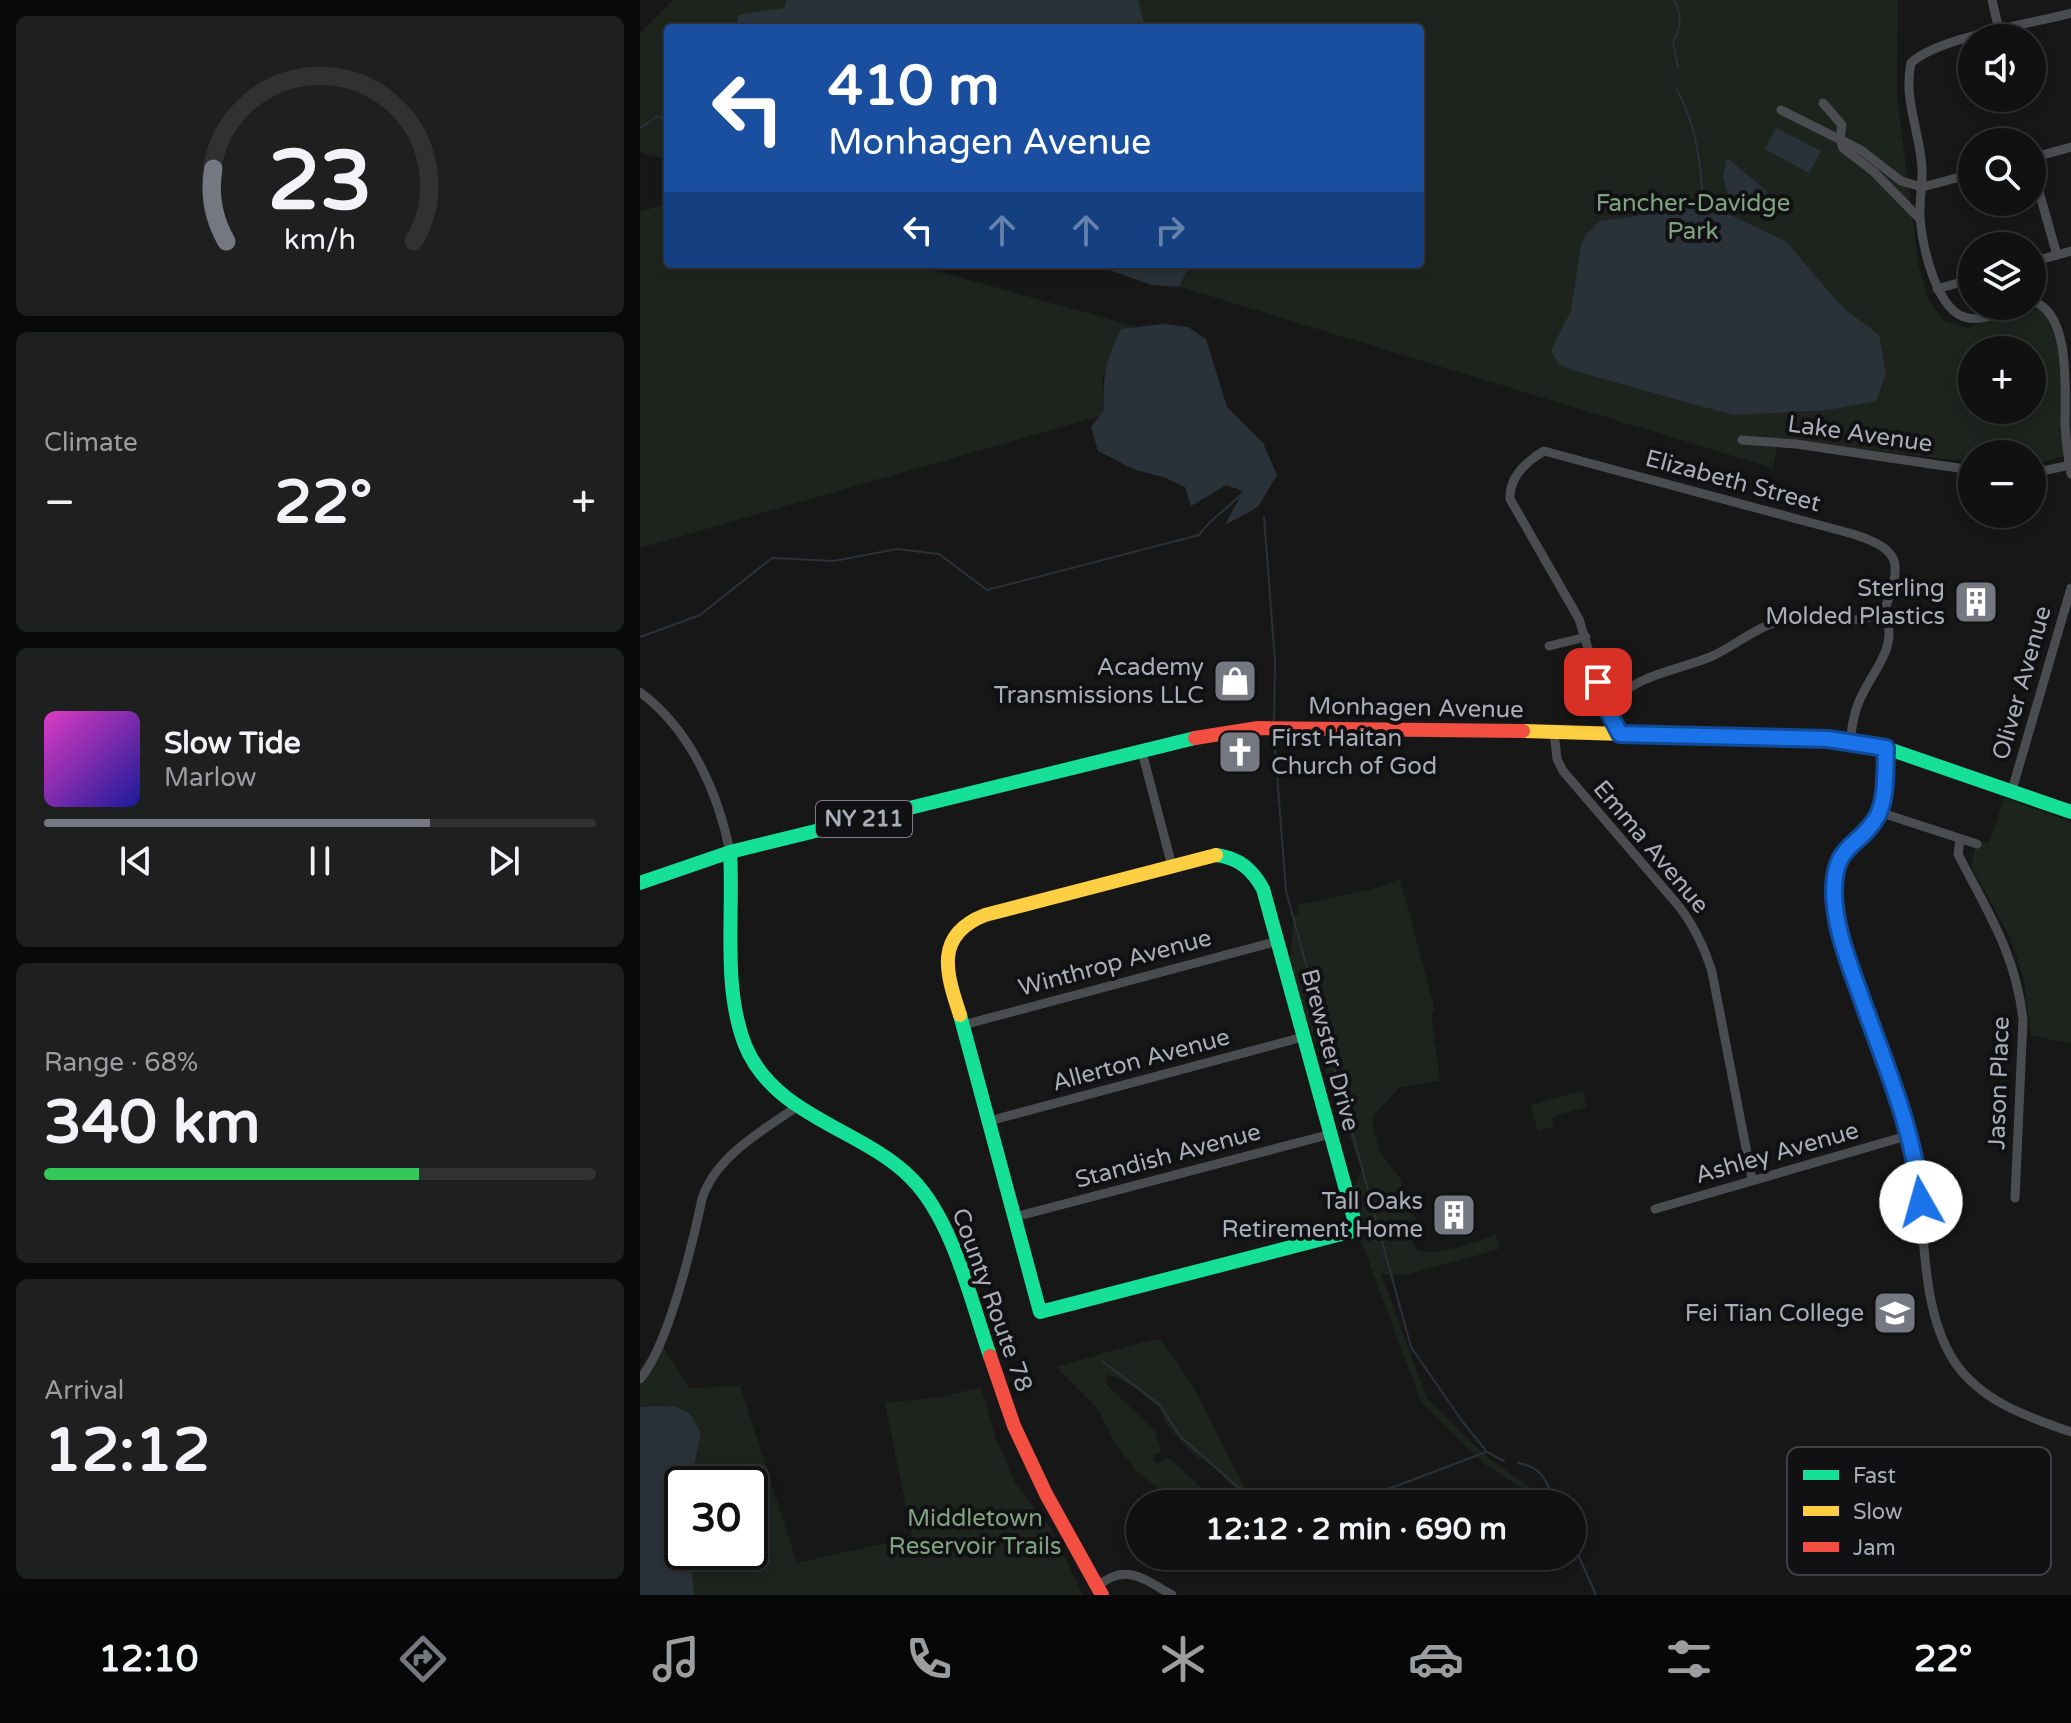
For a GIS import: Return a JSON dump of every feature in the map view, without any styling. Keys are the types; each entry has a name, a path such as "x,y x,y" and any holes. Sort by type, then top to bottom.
{"street":[{"path":"1992,0 1998,24"},
{"path":"2024,24 2071,13"},
{"path":"1958,42 1927,51 1911,63 1908,92 1922,165 1920,219 1937,289 1950,309 1958,313"},
{"path":"1823,103 1842,125 1840,139 1843,148 1874,172 1920,219"},
{"path":"1781,110 1861,150 1901,181 1922,187 1958,178"},
{"path":"2046,154 2071,147"},
{"path":"2046,216 2057,255"},
{"path":"2046,258 2071,251"},
{"path":"1937,289 1958,283"},
{"path":"2046,307 2058,322 2068,354 2065,421 2071,468 2046,471"},
{"name":"Lake Avenue","path":"1742,440 1839,449 1958,468"},
{"name":"Elizabeth Street","path":"1586,637 1579,619 1510,499 1509,491 1516,476 1527,461 1544,451 1853,534 1886,547 1894,558 1892,589 1884,611"},
{"name":"Oliver Avenue","path":"2012,790 2071,588"},
{"path":"1606,707 1620,693 1664,670 1709,657 1775,622 1792,619 1843,620 1875,616 1884,611 1891,626 1891,639 1857,705 1850,741"},
{"path":"1549,646 1586,637 1606,707 1620,734"},
{"path":"640,692 675,724 698,762 724,822 730,852"},
{"name":"Monhagen Avenue","path":"730,852 1210,734 1258,728 1554,732 1850,741 1886,748 2071,812"},
{"name":"Emma Avenue","path":"1554,732 1557,759 1563,771 1677,904 1703,945 1712,972 1752,1179"},
{"path":"1886,748 1879,812 1839,861 1835,904 1851,969 1910,1135 1918,1178 1929,1282 1940,1328 1950,1354 1963,1373 1988,1395 2023,1414 2071,1432"},
{"path":"1142,752 1172,866"},
{"path":"1879,812 1977,844"},
{"name":"Jason Place","path":"1960,840 1958,854 2004,941 2021,999 2023,1020 2015,1198"},
{"name":"NY 211","path":"640,883 730,852"},
{"name":"County Route 78","path":"730,852 737,1020 758,1071 770,1086 798,1106 912,1177 934,1206 945,1228 1014,1426 1046,1494 1100,1591"},
{"name":"Brewster Drive","path":"1216,855 1230,856 1247,865 1263,889 1278,941 1357,1230 1040,1312 950,986 948,965 951,939 958,928 969,920 985,915 1216,855"},
{"name":"Winthrop Avenue","path":"963,1025 1278,941"},
{"name":"Allerton Avenue","path":"989,1121 1303,1037"},
{"path":"640,1379 656,1351 671,1312 709,1183 735,1153 798,1106"},
{"name":"Standish Avenue","path":"1015,1217 1331,1134"},
{"name":"Ashley Avenue","path":"1655,1209 1910,1135"},
{"path":"1100,1591 1115,1574 1124,1573 1144,1579 1172,1595"}],"green space":[{"name":"Fancher-Davidge Park","path":"673,0 1898,0 1897,96 1918,262 1928,299 1944,321 1968,328 1987,320 2046,320 2046,314 2071,390 2071,454 2046,461 2046,440 1958,440 1958,460 1778,439 1773,468 1118,268 1424,268 1424,24 664,24 664,159 640,152 640,33"},
{"path":"664,204 664,268 925,268 1137,327 1121,329 1102,380 1104,410 1100,416 640,548 640,211"},
{"path":"2004,798 2071,822 2071,1044 2031,1035 2024,980 2010,937 1971,866 1977,840 1989,843"},
{"path":"1400,879 1435,1010 1431,1014 1440,1081 1400,1087 1374,1114 1372,1123 1380,1152 1402,1181 1397,1199 1423,1229 1412,1242 1416,1249 1427,1252 1446,1250 1495,1234 1499,1249 1406,1275 1381,1274 1427,1398 1488,1458 1534,1490 1524,1490 1484,1464 1421,1402 1344,1195 1269,891 1290,966 1294,915 1299,913 1297,905 1373,889","holes":["1300,1000 1362,1170 1351,1192"]},
{"path":"1583,1091 1587,1107 1551,1117 1554,1127 1538,1131 1531,1105"},
{"path":"1151,1340 1161,1340 1192,1385 1246,1490 1237,1490 1214,1464 1196,1457 1169,1428 1159,1408 1136,1388 1107,1375 1106,1384 1155,1431 1161,1452 1153,1455 1155,1462 1159,1463 1166,1457 1204,1490 1161,1490 1137,1472 1114,1441 1098,1409 1056,1367"},
{"name":"Middletown Reservoir Trails","path":"660,1342 690,1388 740,1386 766,1466 664,1466 664,1570 768,1570 768,1473 797,1563 912,1537 885,1403 941,1397 981,1387 996,1438 1015,1483 1050,1527 1083,1595 640,1595 640,1368"}],"shaded area":[{"path":"787,0 1138,0 1144,24 738,24 738,15 784,8"},
{"path":"1776,128 1821,151 1809,173 1765,149"},
{"path":"1727,158 1767,191 1772,208 1738,203 1729,198 1723,178"},
{"path":"1677,202 1714,207 1787,242 1847,311 1879,335 1886,373 1876,401 1828,410 1733,415 1571,370 1558,363 1551,350 1571,311 1581,245 1587,233 1600,221 1637,216"},
{"path":"1103,268 1188,268 1179,287 1152,285"},
{"path":"1164,324 1188,327 1206,339 1227,407 1263,443 1277,475 1258,507 1225,525 1243,491 1226,485 1191,506 1185,487 1133,469 1098,451 1091,427 1104,410 1106,368 1121,329"},
{"path":"674,1406 690,1414 701,1433 694,1466 664,1466 664,1570 692,1570 694,1595 640,1595 640,1407"}],"waterway":[{"path":"1674,0 1679,16 1678,32 1673,42 1678,67"},
{"path":"1677,90 1697,146 1703,205"},
{"path":"640,128 658,116 664,118"},
{"path":"640,637 700,615 772,558 834,561 897,549 939,554 987,590 1199,535 1244,491"},
{"path":"1264,517 1275,662 1274,720"},
{"path":"1274,735 1286,891 1411,1347 1487,1452 1504,1461"},
{"path":"1102,1361 1160,1405 1180,1436 1241,1490"},
{"path":"1385,1490 1486,1452"},
{"path":"1518,1463 1539,1472 1550,1490"},
{"path":"1585,1570 1596,1595"}],"traffic: fast":[{"path":"640,883 730,852 1195,738"},
{"path":"1790,739 1850,741 1886,748 2071,812"},
{"path":"730,852 731,974 738,1022 745,1045 758,1069 776,1089 797,1106 892,1162 926,1196 950,1239 990,1356"},
{"path":"960,1015 1040,1312 1357,1230 1263,889 1244,866 1216,855"}],"traffic: slow":[{"path":"1523,731 1790,739"},
{"path":"960,1015 948,970 948,957 951,944 969,923 985,915 1216,855"}],"traffic: jam":[{"path":"1195,738 1258,728 1523,731"},
{"path":"990,1356 1014,1426 1046,1494 1102,1595"}],"place":[{"name":"Sterling Molded Plastics","path":"1976,602"},
{"name":"Academy Transmissions LLC","path":"1235,681"},
{"name":"First Haitan Church of God","path":"1240,752"},
{"name":"Tall Oaks Retirement Home","path":"1454,1215"},
{"name":"Fei Tian College","path":"1895,1313"}],"route":[{"path":"1598,682 1620,734 1828,739 1886,748 1879,812 1868,829 1844,851 1839,861 1835,904 1851,969 1910,1135 1921,1202"}]}
